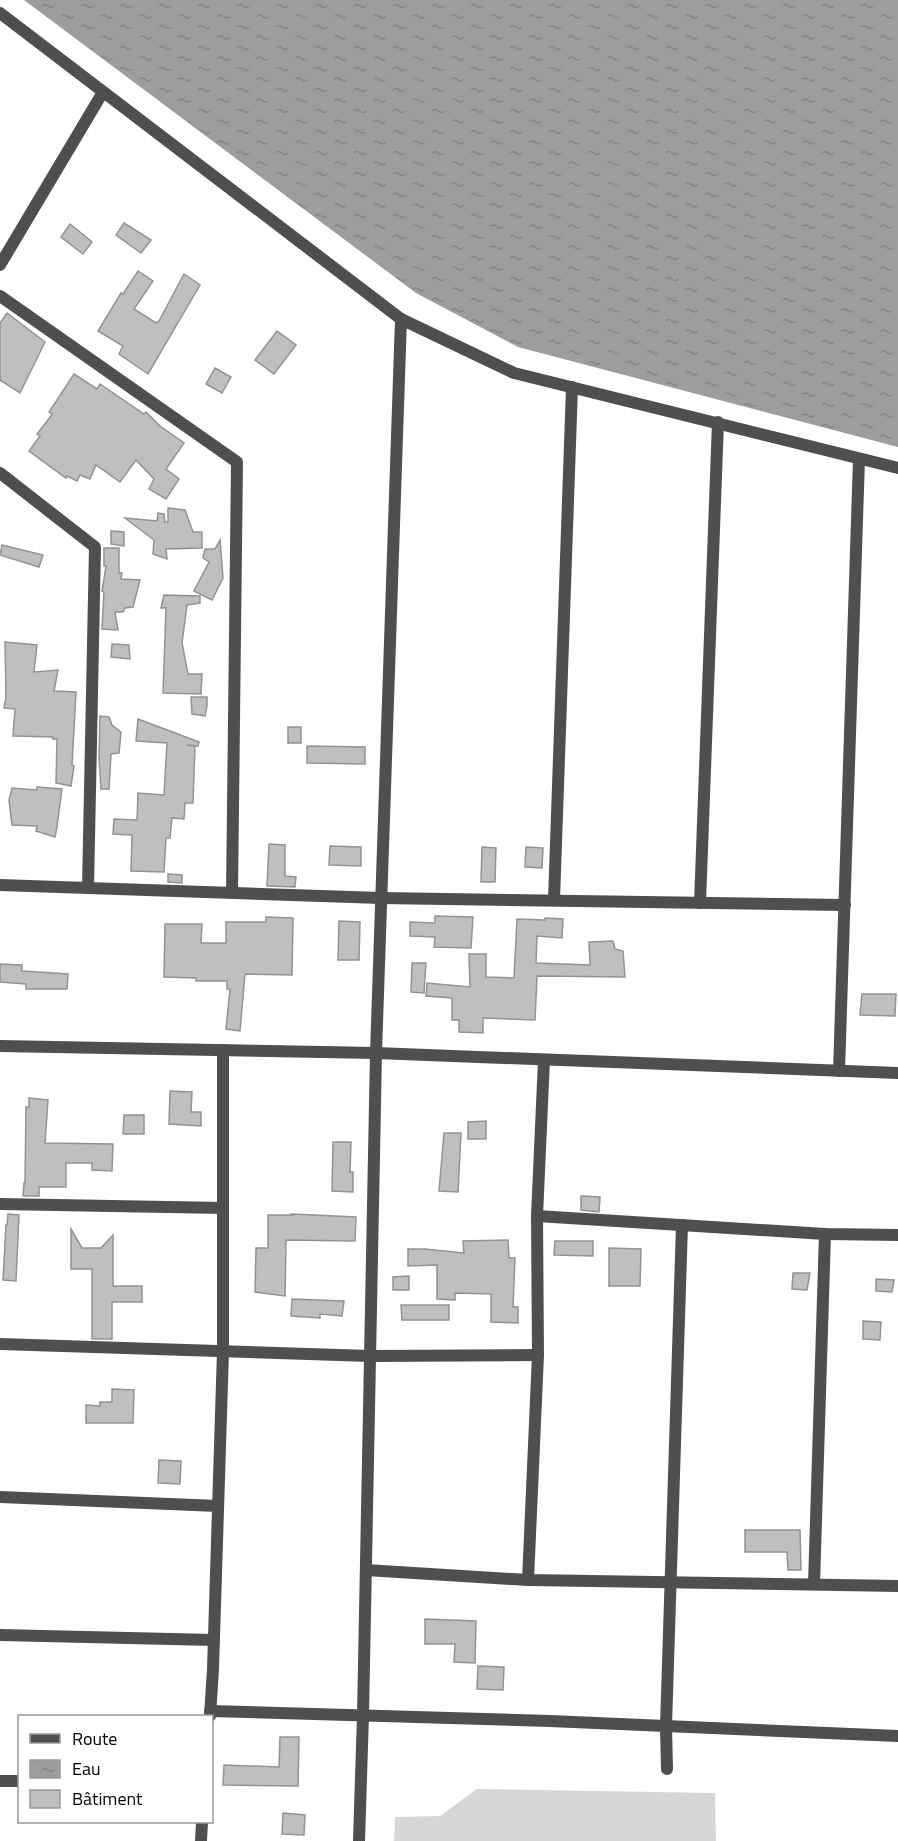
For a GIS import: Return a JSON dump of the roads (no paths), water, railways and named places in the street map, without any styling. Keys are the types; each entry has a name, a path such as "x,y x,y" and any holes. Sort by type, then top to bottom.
{"street":[{"path":"0,13 401,319 514,373 898,468"},
{"path":"0,265 103,92"},
{"path":"0,296 237,462 232,893"},
{"path":"359,1841 376,1053 401,319"},
{"path":"554,900 572,387"},
{"path":"700,903 718,422"},
{"path":"839,1071 859,459"},
{"path":"0,473 94,547 88,888"},
{"path":"0,885 381,898 845,905"},
{"path":"0,1046 376,1053 898,1073"},
{"path":"223,1050 223,1351 210,1714 363,1715 898,1736"},
{"path":"528,1580 538,1355 537,1216 544,1060"},
{"path":"0,1204 223,1208"},
{"path":"537,1216 825,1234 898,1235"},
{"path":"667,1769 666,1726 682,1225"},
{"path":"814,1584 825,1234"},
{"path":"0,1344 370,1356 538,1355"},
{"path":"0,1497 218,1506"},
{"path":"366,1570 528,1580 898,1586"},
{"path":"0,1635 214,1640"},
{"path":"0,1781 18,1781"},
{"path":"201,1841 202,1823"}],"water":[{"path":"24,0 898,0 898,447 518,347 416,293"}]}
